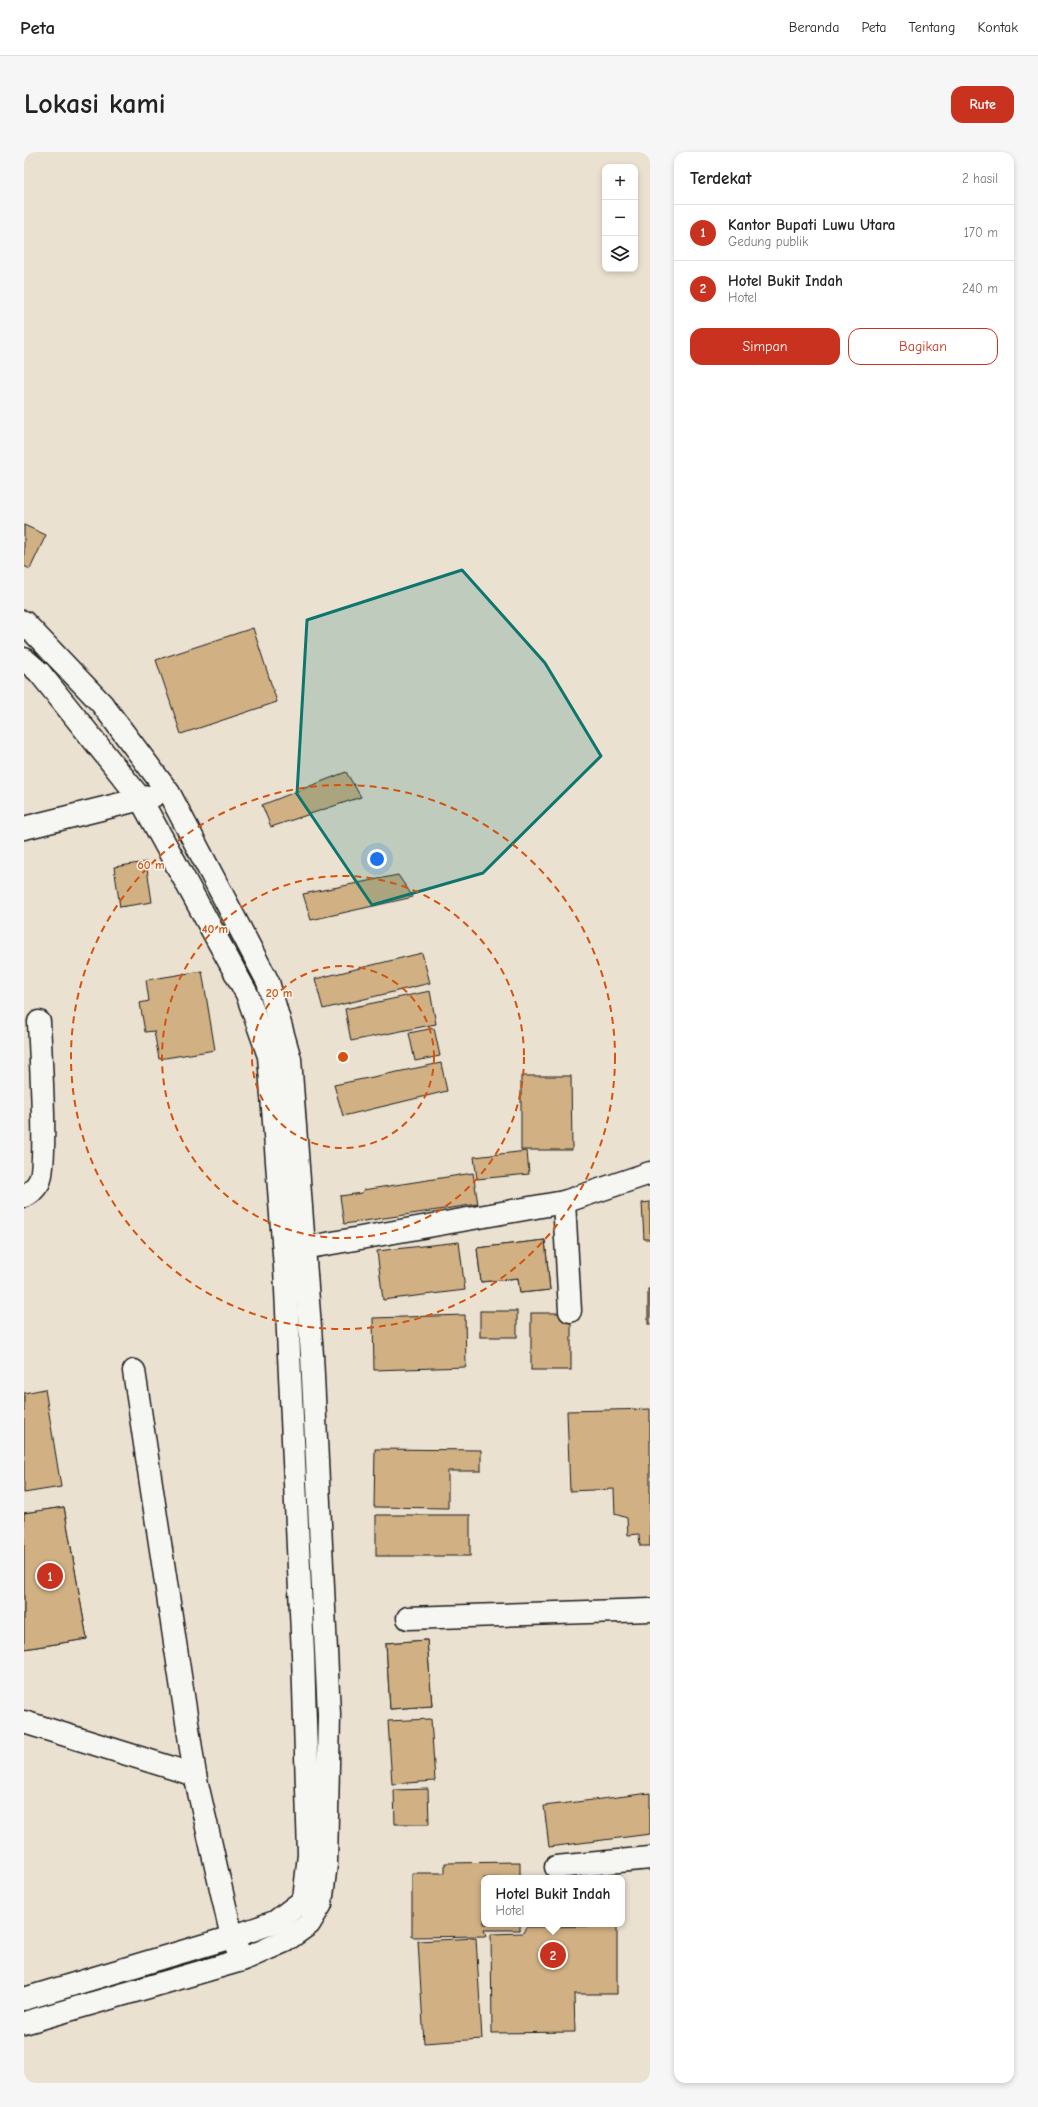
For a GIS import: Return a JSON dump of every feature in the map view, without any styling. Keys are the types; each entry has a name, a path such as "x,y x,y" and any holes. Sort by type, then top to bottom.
{"street":[{"path":"24,622 102,704 169,793 270,990 290,1059 312,1355 329,1714 326,1864 321,1904 309,1924 285,1941 242,1960 24,2023"},
{"path":"24,659 39,672 140,798 246,994 269,1056 285,1268 303,1654 309,1855 304,1900 275,1922 232,1937 24,1999"},
{"path":"24,828 140,798 169,793"},
{"path":"24,1196 29,1195 40,1181 43,1156 39,1022"},
{"path":"304,1248 564,1202 650,1173"},
{"path":"564,1202 570,1310"},
{"path":"134,1371 195,1775 232,1937 242,1960"},
{"path":"408,1618 650,1610"},
{"path":"24,1722 195,1775"},
{"path":"556,1867 650,1858"}],"highlighted area":[{"path":"462,570 545,663 601,756 483,873 372,905 297,794 307,620"}],"building":[{"path":"24,525 46,535 30,569 24,566"},
{"path":"253,628 277,702 181,734 156,660"},
{"path":"346,772 361,797 271,827 262,805"},
{"path":"146,862 152,902 120,907 114,867"},
{"path":"398,875 413,897 311,920 303,894"},
{"path":"422,953 430,983 323,1009 315,979"},
{"path":"202,971 215,1050 159,1059 154,1031 145,1032 140,1003 149,1001 146,980"},
{"path":"430,991 436,1024 351,1041 345,1009"},
{"path":"434,1028 440,1056 415,1061 409,1033"},
{"path":"441,1063 447,1091 343,1116 334,1085"},
{"path":"521,1076 571,1076 572,1150 521,1150"},
{"path":"527,1151 529,1174 477,1179 474,1157"},
{"path":"473,1173 478,1204 344,1224 340,1196 362,1193 363,1190"},
{"path":"650,1202 650,1239 644,1239 642,1203"},
{"path":"545,1240 550,1290 520,1293 518,1278 481,1282 477,1248"},
{"path":"545,1240 550,1290 520,1293 518,1278 481,1282 477,1248"},
{"path":"459,1242 465,1290 383,1300 377,1251"},
{"path":"648,1289 650,1289 650,1324 648,1324"},
{"path":"480,1311 517,1311 517,1337 480,1337"},
{"path":"531,1313 571,1313 571,1370 531,1370"},
{"path":"465,1315 466,1367 374,1370 373,1318"},
{"path":"45,1389 61,1487 24,1493 24,1393"},
{"path":"650,1409 650,1546 640,1546 639,1534 628,1535 627,1518 615,1514 614,1489 570,1491 567,1411"},
{"path":"375,1449 481,1450 481,1471 448,1471 448,1508 374,1507"},
{"path":"64,1507 87,1639 24,1649 24,1513"},
{"path":"64,1507 87,1639 24,1649 24,1513"},
{"path":"376,1515 470,1515 470,1556 376,1556"},
{"path":"427,1640 432,1706 390,1709 386,1643"},
{"path":"427,1640 432,1706 390,1709 386,1643"},
{"path":"431,1719 435,1781 392,1784 388,1721"},
{"path":"428,1789 429,1824 395,1824 394,1790"},
{"path":"650,1793 650,1834 549,1847 544,1806"},
{"path":"520,1862 520,1875 481,1875 481,1927 520,1927 520,1930 484,1930 486,1936 412,1937 412,1873 445,1873 445,1863"},
{"path":"526,1927 617,1927 617,1994 574,1994 575,2032 492,2033 491,1934 523,1933"},
{"path":"476,1938 482,2039 424,2043 418,1941"}],"place":[{"name":"Kantor Bupati Luwu Utara","path":"50,1576"},
{"name":"Hotel Bukit Indah","path":"553,1955"}]}
